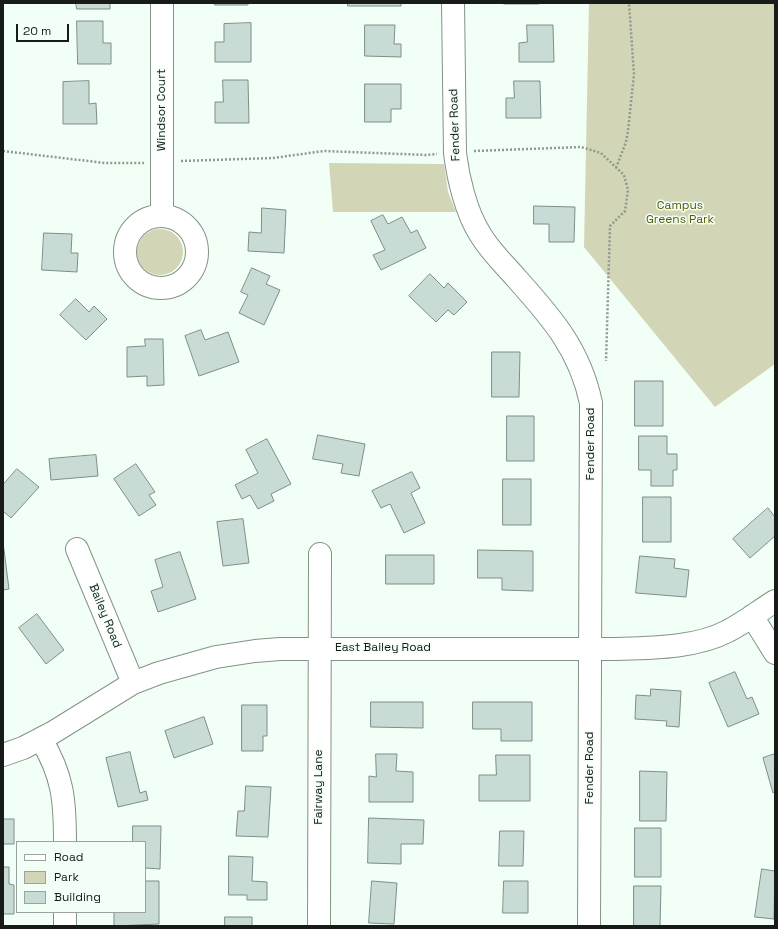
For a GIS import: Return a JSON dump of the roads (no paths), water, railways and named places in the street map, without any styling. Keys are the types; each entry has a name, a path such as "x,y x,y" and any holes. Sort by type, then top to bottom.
{"street":[{"name":"Windsor Court","path":"162,3 162,216"},
{"name":"Fender Road","path":"453,3 455,153 458,175 470,216 491,251 540,304 560,330 582,368 591,403 589,926"},
{"name":"Bailey Road","path":"77,549 133,683"},
{"path":"319,648 320,554"},
{"name":"East Bailey Road","path":"3,755 23,748 41,739 133,683 159,673 216,658 255,651 319,648 590,649 661,647 701,641 727,631 775,601"},
{"path":"752,616 775,653"},
{"name":"Fairway Lane","path":"319,648 319,926"},
{"path":"41,739 54,763 62,790 65,815 65,841"},
{"path":"65,913 65,926"}],"park label":[{"name":"Campus Greens Park","path":"680,213"}]}
